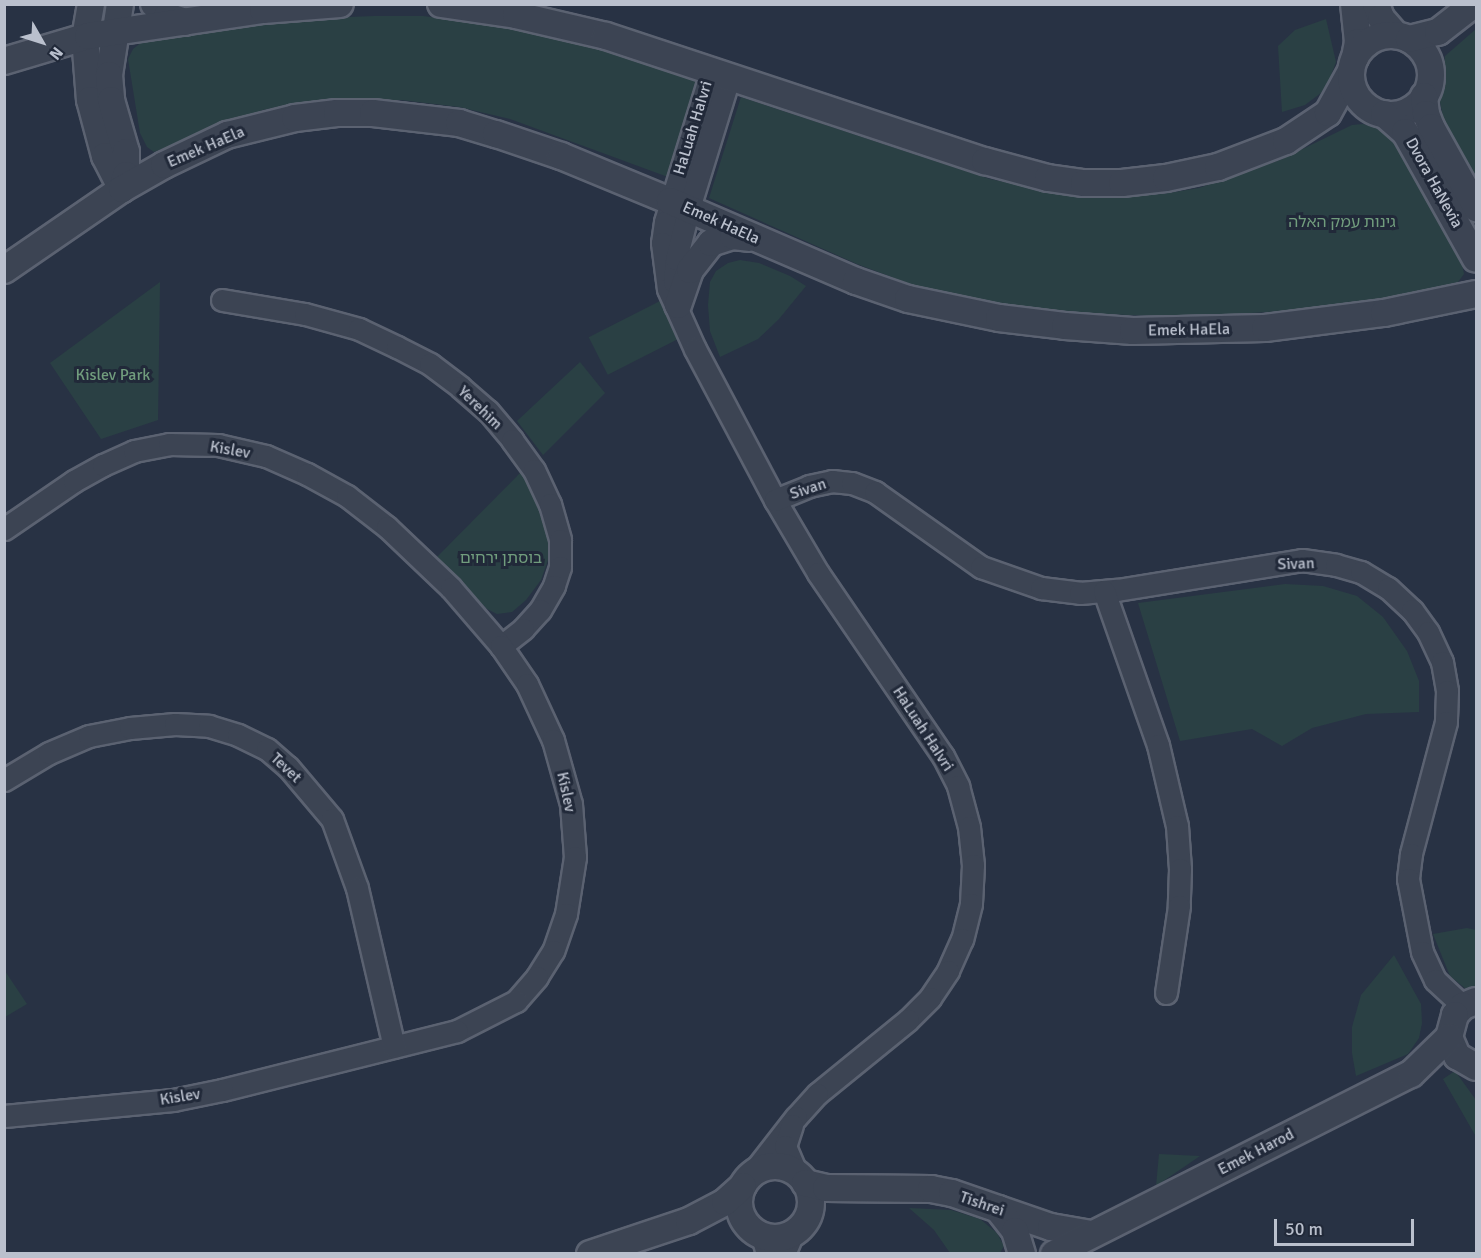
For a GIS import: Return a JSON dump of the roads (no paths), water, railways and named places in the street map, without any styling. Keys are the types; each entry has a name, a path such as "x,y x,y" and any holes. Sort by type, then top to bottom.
{"street":[{"path":"92,4 85,37 90,100 96,130 105,156 122,189"},
{"path":"120,4 109,75 111,100 126,152 126,175 122,189"},
{"path":"154,4 167,16 184,22"},
{"path":"4,61 85,37 114,32 263,10 340,4"},
{"path":"441,4 569,26 721,72 985,161 1048,178 1084,183 1122,183 1167,178 1218,167 1286,141 1328,114 1353,65 1372,40 1438,32 1474,4"},
{"path":"1354,4 1359,42 1353,65 1356,94 1363,104 1384,114 1407,111 1424,96 1430,84 1431,71 1420,47 1403,37 1381,18 1376,4"},
{"name":"HaLuah HaIvri","path":"721,72 680,204 662,243 663,267 668,289 775,500 836,601 943,756 958,786 969,827 974,865 971,904 962,939 948,971 930,998 908,1020 817,1094 746,1181"},
{"name":"Dvora HaNevia","path":"1424,96 1426,114 1431,128 1476,208"},
{"name":"Emek HaEla","path":"4,270 122,189 195,149 262,125 337,113 373,113 459,123 561,156 680,204 856,281 908,299 965,313 1065,327 1133,331 1265,328 1384,313 1476,294"},
{"name":"Dvora HaNevia","path":"1384,114 1405,132 1476,259"},
{"path":"681,315 690,270 711,243 733,236 754,238"},
{"name":"Yerehim","path":"222,300 305,314 359,329 397,347 430,364 460,387 488,411 512,440 534,470 550,504 560,540 560,567 554,586 540,610 523,629 501,646"},
{"name":"Kislev","path":"4,529 74,481 134,452 169,444 218,445 256,454 307,474 346,496 387,527 451,588 501,646 527,684 554,740 571,804 574,857 566,914 553,951 537,977 516,1001 457,1031 222,1090 172,1100 4,1116"},
{"name":"Sivan","path":"775,500 832,481 852,483 875,492 981,567 1041,588 1080,593 1104,591 1302,560 1336,565 1361,572 1388,588 1412,609 1428,632 1442,662 1447,691 1446,722 1411,854 1408,879 1422,952 1435,980 1469,1003"},
{"path":"1104,591 1158,745 1177,826 1180,869 1179,906 1166,993"},
{"name":"Tevet","path":"4,780 49,753 89,736 130,728 175,724 209,726 238,735 267,749 288,767 332,819 357,888 394,1047"},
{"path":"1469,1003 1455,1015 1449,1037 1457,1056 1476,1066"},
{"name":"Emek Harod","path":"1054,1254 1412,1074 1449,1037"},
{"name":"HaLuah HaIvri","path":"796,1117 785,1146 801,1178"},
{"path":"590,1254 689,1221 725,1202 760,1169 773,1166 786,1168 801,1178 811,1202 808,1215 793,1237 760,1240 714,1221 689,1221"},
{"name":"Tishrei","path":"801,1178 826,1188 931,1189 1051,1227 1091,1234"},
{"path":"746,1181 739,1209 744,1221 760,1240"},
{"name":"Tishrei","path":"793,1237 828,1206 871,1188"},
{"path":"998,1209 1016,1231 1022,1254"}],"park label":[{"name":"גינות עמק האלה","path":"1342,222"},
{"name":"Kislev Park","path":"113,375"},
{"name":"בוסתן ירחים","path":"501,558"}]}
